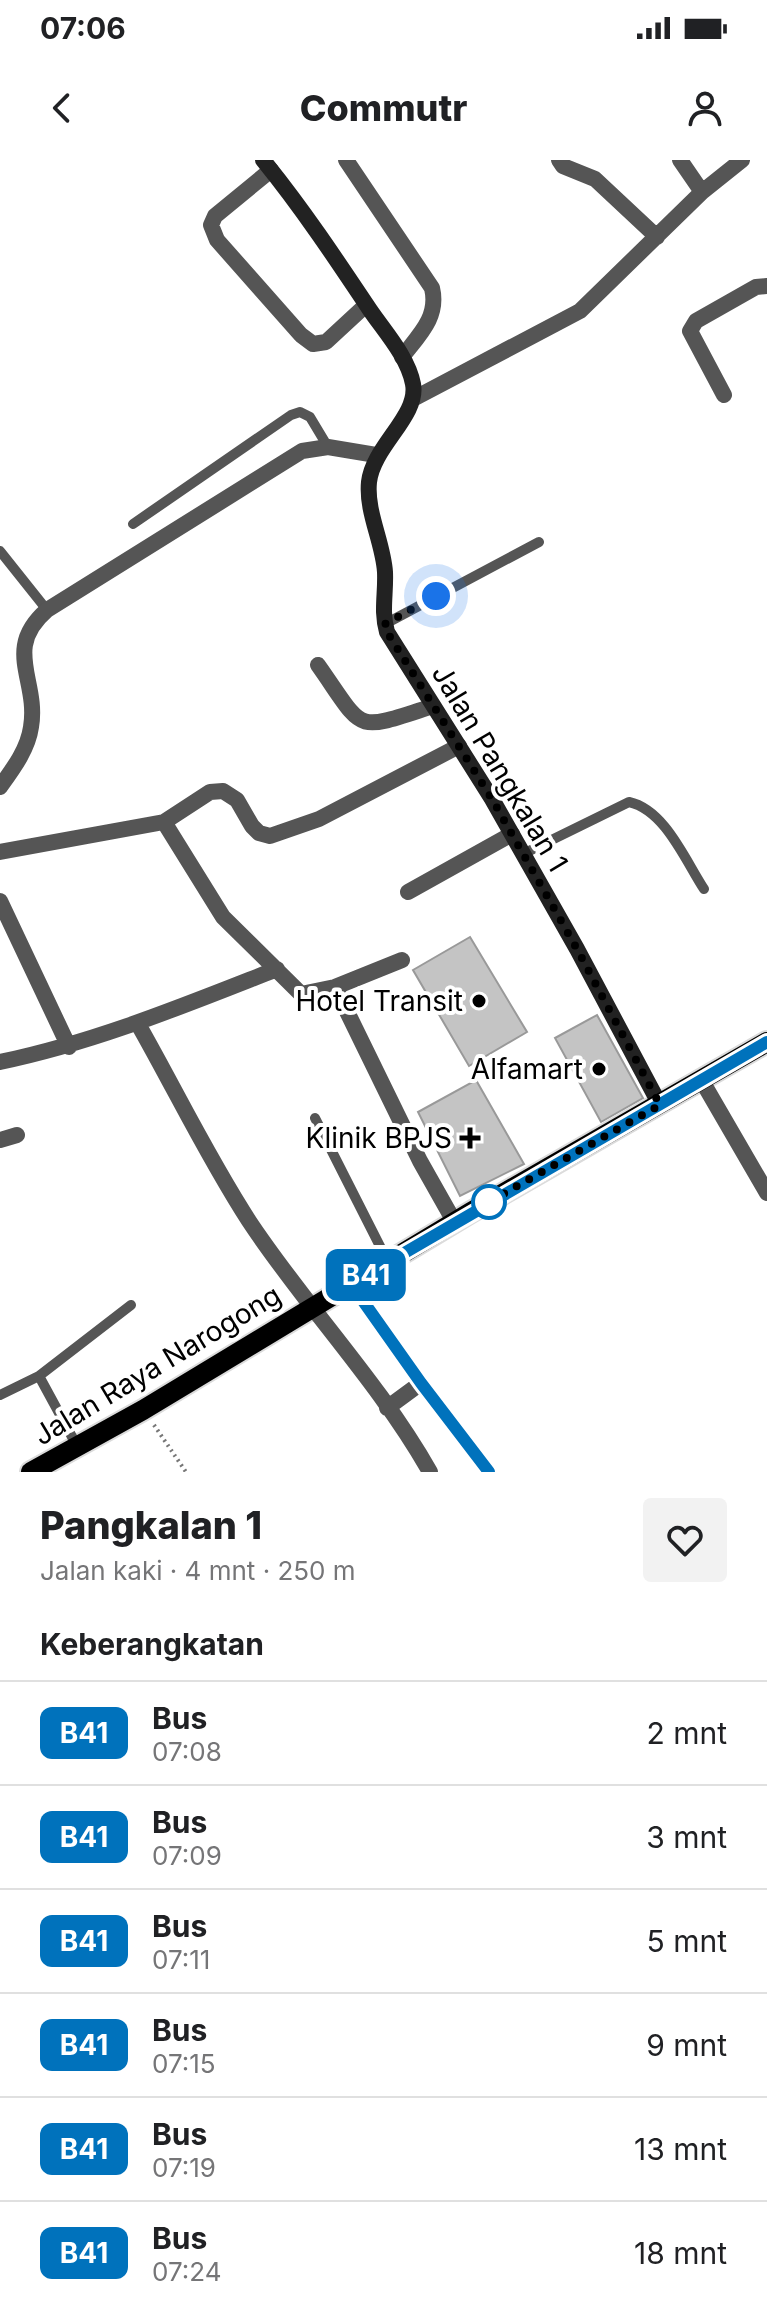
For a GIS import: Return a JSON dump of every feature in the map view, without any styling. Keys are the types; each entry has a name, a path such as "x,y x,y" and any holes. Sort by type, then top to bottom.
{"main road":[{"path":"267,165 318,232 402,357 413,384 413,399"},
{"name":"Jalan Pangkalan 1","path":"413,399 405,416 376,455 369,483 385,571 382,613 385,624 512,834 660,1105"},
{"name":"Jalan Raya Narogong","path":"31,1472 143,1410 313,1305 767,1042"}],"street":[{"path":"346,160 432,288 436,304 430,322 402,357"},
{"path":"559,160 563,166 595,179 657,237"},
{"path":"680,160 702,192"},
{"path":"413,399 580,311 702,192 742,160"},
{"path":"267,165 215,216 211,225 217,240 301,335 313,344 326,342 366,305"},
{"path":"724,395 690,331 696,321 756,287 767,286"},
{"path":"0,787 21,756 32,726 23,660 25,639 34,622 47,610 302,451 328,447 376,455"},
{"path":"318,665 357,721 369,725 433,706"},
{"path":"0,852 164,822 210,792 223,791 237,800 259,833 270,836 319,819 459,746"},
{"path":"164,822 223,917 301,994 335,987 402,960"},
{"path":"408,892 512,834"},
{"path":"0,901 69,1047"},
{"path":"0,1062 69,1047 138,1024 277,969"},
{"path":"335,987 420,1161 455,1223"},
{"path":"138,1024 249,1220 411,1438 430,1472"},
{"path":"702,1081 767,1193"},
{"path":"0,1140 17,1135"},
{"path":"351,1284 489,1472"},
{"path":"387,1408 421,1383"}],"lane":[{"path":"133,524 291,415 300,412 310,417 328,447"},
{"path":"385,624 539,542"},
{"path":"0,551 47,610"},
{"path":"523,854 629,802 643,805 655,814 704,889"},
{"path":"315,1118 388,1262"},
{"path":"0,1395 39,1376 131,1305"},
{"path":"39,1376 77,1446"}],"path":[{"path":"143,1410 186,1472"}],"building":[{"path":"470,937 527,1032 469,1066 413,970"},
{"name":"Alfamart","path":"597,1015 643,1098 601,1122 555,1038"},
{"name":"Klinik BPJS","path":"476,1080 524,1164 460,1196 418,1112"}],"bus line":[{"name":"B41","path":"489,1472 351,1284 767,1042"}],"place":[{"name":"Hotel Transit","path":"479,1001"},
{"name":"Alfamart","path":"599,1069"},
{"name":"Klinik BPJS","path":"470,1138"}],"route":[{"path":"436,596 385,624 387,632 492,799 660,1105 489,1202"}]}
